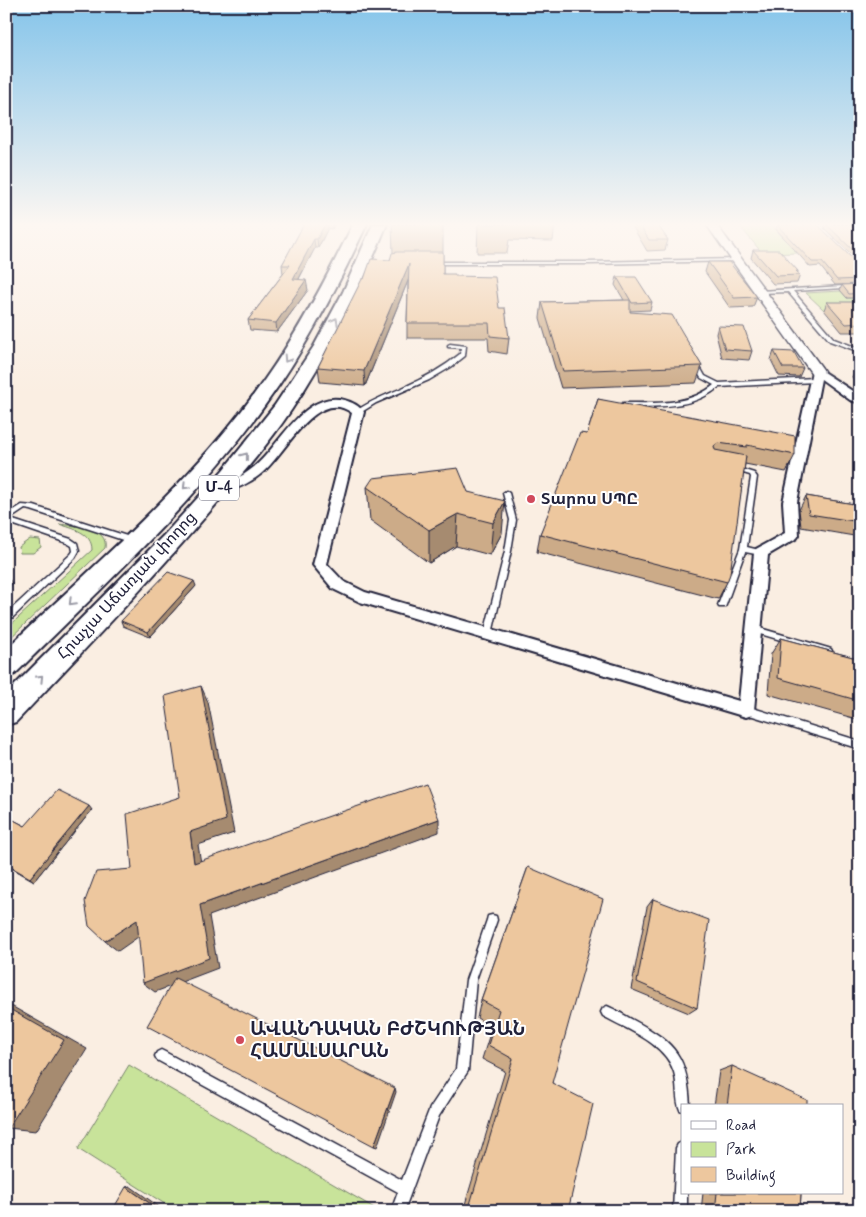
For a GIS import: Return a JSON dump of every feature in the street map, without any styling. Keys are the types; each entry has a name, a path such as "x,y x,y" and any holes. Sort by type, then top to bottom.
{"highway":[{"name":"Հրաչյա Աճառյան փողոց","path":"6,666 134,541 203,469 259,401 295,346 332,281"},
{"name":"Հրաչյա Աճառյան փողոց","path":"6,713 172,540 217,490 283,408 322,346 358,281"}],"street":[{"path":"752,281 816,376 860,400"},
{"path":"217,490 233,487 260,470 309,412 318,406 334,402 352,407 358,412 320,565 338,585 360,596 746,710 761,552 792,535 790,502 816,376"}],"lane":[{"path":"760,292 860,286"},
{"path":"790,291 832,340 860,351"},
{"path":"358,412 371,402 413,386 452,364 463,355 464,347 450,346"},
{"path":"690,353 703,377 718,385"},
{"path":"623,404 681,403 704,396 718,385 816,376"},
{"path":"722,605 743,549 754,477 752,474 730,468"},
{"path":"488,634 508,551 512,520 506,493"},
{"path":"6,519 24,507 32,508 134,541"},
{"path":"6,519 69,541 74,545 76,551 6,619"},
{"path":"743,549 761,552"},
{"path":"753,629 833,652"},
{"path":"746,710 860,745"},
{"path":"397,1211 434,1112 462,1071 471,980 492,920"},
{"path":"607,1012 664,1045 676,1060 682,1076 684,1104"},
{"path":"161,1056 405,1189"},
{"path":"680,1211 681,1180"}],"green space":[{"path":"841,291 847,298 860,298 860,306 849,310 824,310 806,293"},
{"path":"59,524 81,527 96,532 105,541 105,548 6,642 6,629 92,550 89,539 85,535"},
{"path":"30,539 40,540 41,547 33,553 20,553 19,547"},
{"path":"129,1065 376,1209 375,1211 176,1211 78,1149"}],"building":[{"path":"278,281 305,281 276,323 248,320"},
{"path":"361,281 402,281 364,371 318,367"},
{"path":"408,281 495,281 499,308 505,308 509,338 490,336 489,323 407,323"},
{"path":"619,281 638,281 652,302 632,303"},
{"path":"722,281 744,281 757,297 734,298"},
{"path":"860,284 860,293 849,294 842,285"},
{"path":"630,300 630,312 672,315 702,366 563,371 542,302"},
{"path":"827,302 853,302 860,309 860,323 846,324"},
{"path":"718,326 744,327 752,351 725,349"},
{"path":"774,351 794,352 803,368 783,368"},
{"path":"598,399 795,436 795,455 747,445 747,447 718,443 714,446 715,450 746,456 730,574 727,582 540,534 580,433 587,434"},
{"path":"458,468 468,492 505,501 493,523 458,514 429,530 367,487 373,478"},
{"path":"806,496 860,505 860,522 809,514"},
{"path":"168,572 194,581 148,632 121,621"},
{"path":"781,638 860,659 860,701 778,678"},
{"path":"201,686 226,820 190,832 194,863 425,783 439,819 200,905 209,958 143,983 137,920 105,941 89,926 85,901 96,872 132,869 127,814 180,797 165,696"},
{"path":"57,790 89,806 30,878 6,864 6,816 25,826"},
{"path":"528,867 603,899 552,1083 593,1104 568,1211 468,1211 513,1059 488,1045 499,1010 481,1000"},
{"path":"653,899 709,920 697,1008 637,982"},
{"path":"175,978 395,1088 374,1146 147,1026"},
{"path":"6,1007 64,1040 8,1128 6,1127"},
{"path":"732,1066 807,1100 807,1104 727,1104"},
{"path":"126,1187 161,1211 112,1211"},
{"path":"717,1194 801,1194 800,1211 715,1211"}],"place":[{"name":"Տարոս ՍՊԸ","path":"531,499"},
{"name":"ԱՎԱՆԴԱԿԱՆ ԲԺՇԿՈՒԹՅԱՆ ՀԱՄԱԼՍԱՐԱՆ","path":"240,1040"}]}
